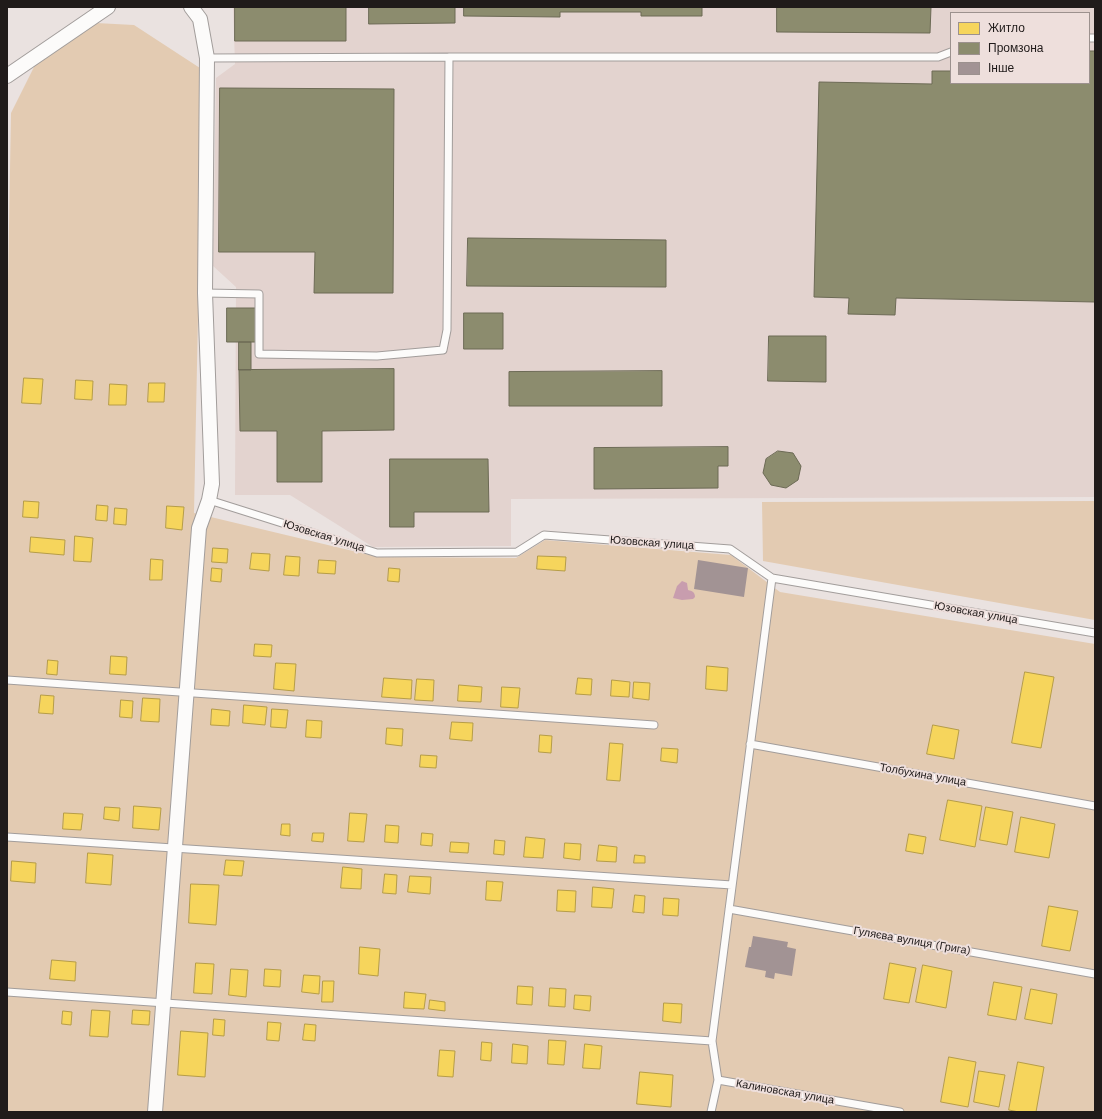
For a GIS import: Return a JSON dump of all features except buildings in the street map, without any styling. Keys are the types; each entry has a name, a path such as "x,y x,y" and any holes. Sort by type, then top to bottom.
{"street":[{"path":"7,76 108,7"},
{"path":"156,1112 199,528 209,500 212,484 205,293 207,58 200,19 191,7"}],"lane":[{"path":"207,58 449,56 938,57 950,52"},
{"path":"205,293 258,294 259,354 377,356 443,350 446,330 449,56"},
{"name":"Юзовская улица","path":"209,500 377,553 517,552 544,535 730,549 772,578 1095,633"},
{"path":"711,1112 718,1080 712,1041 772,578"},
{"path":"7,680 186,694 654,725"},
{"name":"Толбухина улица","path":"750,744 1095,806"},
{"path":"7,837 732,885"},
{"name":"Гуляєва вулиця (Грига)","path":"729,908 1095,974"},
{"path":"7,992 712,1041"},
{"name":"Калиновская улица","path":"718,1080 900,1112"}],"shaded area":[{"path":"233,7 1095,7 1095,497 511,499 511,546 373,547 290,495 235,495 236,287 213,266 216,78 235,64"},
{"path":"96,23 134,25 203,70 194,513 378,557 516,558 545,540 731,555 780,592 1095,644 1095,1112 7,1112 7,340 11,113 35,65"},
{"path":"1095,501 1095,620 763,561 762,502"},
{"path":"682,581 687,583 688,590 694,593 695,597 693,599 682,600 673,598 677,586"}]}
